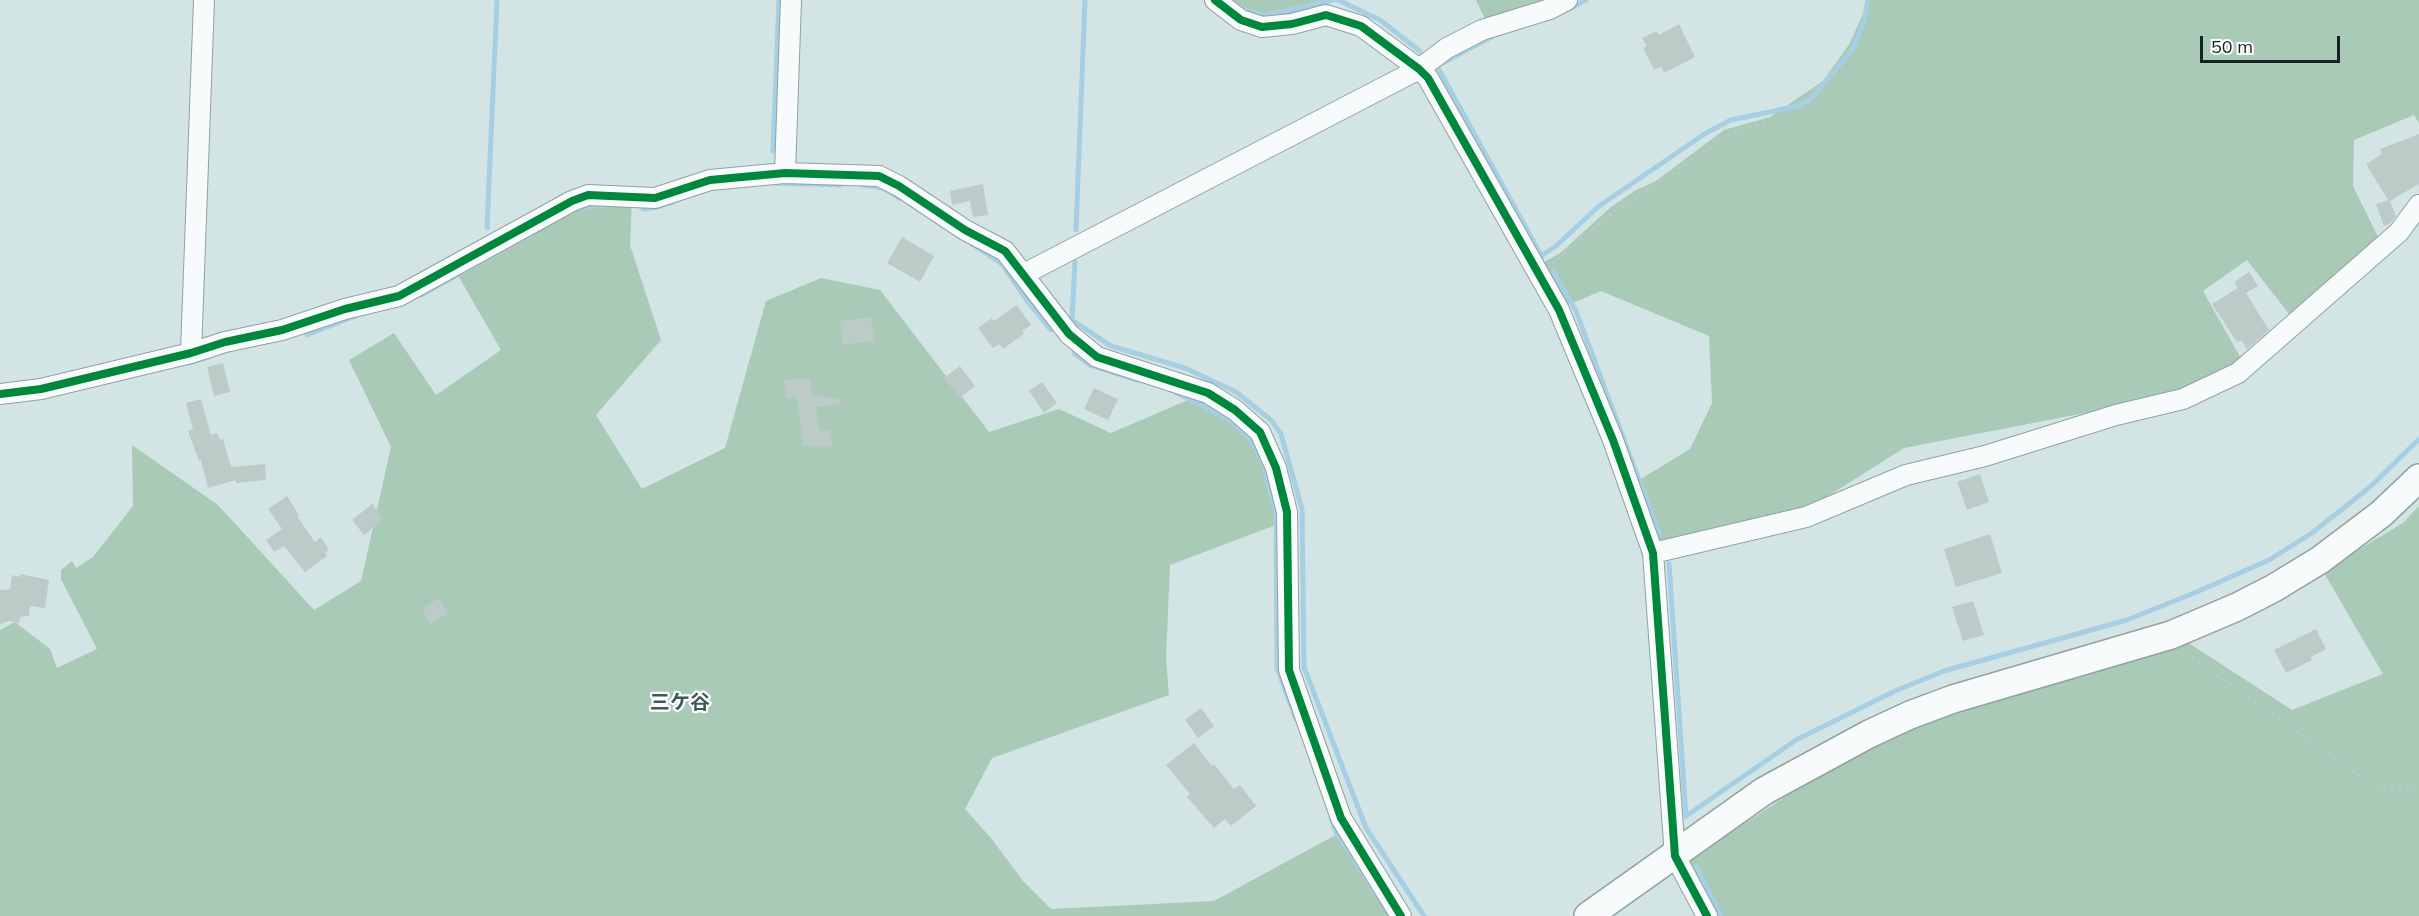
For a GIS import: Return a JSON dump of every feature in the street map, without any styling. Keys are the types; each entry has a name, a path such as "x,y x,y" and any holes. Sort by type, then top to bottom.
{"street":[{"path":"191,353 204,0"},
{"path":"785,173 791,0"},
{"path":"1215,0 1241,20 1262,27 1292,24 1326,15 1360,26 1419,69 1428,78 1559,310 1613,440 1653,553 1675,855 1707,916"},
{"path":"1024,274 1419,69 1447,48 1491,26 1550,9 1567,0"},
{"path":"0,393 41,389 191,353 225,342 282,330 345,309 399,296 572,201 588,195 655,198 710,180 785,173 879,176 899,186 965,230 1005,251 1069,334 1097,357 1208,393 1235,410 1260,432 1276,468 1287,512 1289,670 1341,818 1401,916"},
{"path":"1653,553 1806,517 1906,475 1985,456 2116,415 2182,399 2238,373 2399,232 2419,205"},
{"path":"1588,916 1764,791 1869,734 1910,715 2043,671 2171,635 2274,588 2320,560 2372,520 2419,478"}],"path":[{"path":"1537,272 1570,251 1612,213 1659,183 1721,138 1755,125 1769,123"},
{"path":"2184,652 2359,776 2383,789 2419,786"}],"green space":[{"path":"1225,0 1327,0 1331,9 1269,21 1246,17"},
{"path":"1476,0 1549,0 1486,21"},
{"path":"1869,0 2419,0 2419,123 2414,115 2354,140 2353,186 2381,243 2293,319 2247,260 2203,291 2243,362 2204,383 2152,400 1904,448 1814,505 1665,546 1660,540 1636,482 1690,449 1712,403 1709,336 1601,291 1566,306 1542,263 1559,254 1611,207 1636,190 1656,181 1724,130 1770,117 1823,81 1850,43"},
{"path":"632,201 630,245 661,340 596,415 642,489 725,448 766,301 821,278 880,290 989,432 1059,409 1111,433 1202,394 1254,437 1270,470 1281,523 1170,565 1166,659 1169,695 992,758 965,809 991,838 1023,881 1051,909 1214,901 1341,832 1395,916 0,916 0,630 15,622 50,649 57,668 97,649 61,579 61,570 72,561 76,568 93,557 133,506 132,445 218,505 314,610 361,581 391,447 349,360 394,333 436,395 501,350 456,272 587,202"},
{"path":"2419,506 2419,916 1719,916 1690,862 1702,851 1851,754 1902,730 2184,640 2292,710 2383,674 2323,571 2403,523"}],"building":[{"path":"1679,24 1695,57 1664,73 1661,67 1654,70 1643,48 1647,46 1642,38 1657,31 1659,35"},
{"path":"2419,134 2419,184 2390,201 2396,216 2384,226 2376,204 2388,200 2366,164 2382,154 2380,149"},
{"path":"983,184 988,215 973,217 970,201 952,205 950,191"},
{"path":"902,237 934,256 920,282 887,263"},
{"path":"2249,272 2258,286 2246,293 2269,330 2247,349 2241,340 2237,342 2212,304 2238,288 2234,282"},
{"path":"1017,305 1031,325 1022,331 1024,334 1003,349 999,344 993,348 978,328 992,318 994,321"},
{"path":"871,317 874,341 843,345 840,321"},
{"path":"223,363 230,392 214,396 207,367"},
{"path":"960,366 975,386 960,398 944,378"},
{"path":"810,378 812,394 841,400 841,404 816,407 819,431 831,430 832,446 803,446 797,397 786,398 784,380"},
{"path":"1042,382 1057,403 1044,413 1029,391"},
{"path":"1094,388 1118,399 1108,420 1084,409"},
{"path":"201,399 211,435 217,433 220,440 223,439 231,467 265,464 266,480 236,483 236,480 208,488 201,460 199,461 188,431 193,429 186,403"},
{"path":"1980,474 1989,502 1967,510 1957,482"},
{"path":"287,496 299,515 297,516 315,542 321,537 329,550 325,553 327,556 305,572 284,546 274,552 266,540 282,529 268,509"},
{"path":"372,504 384,520 364,535 352,520"},
{"path":"1990,534 2002,573 1956,587 1944,549"},
{"path":"20,574 49,580 45,608 30,606 29,616 20,617 19,623 9,621 0,624 0,590 10,589 12,575 20,577"},
{"path":"439,598 448,613 431,624 422,609"},
{"path":"1973,601 1984,635 1963,641 1952,607"},
{"path":"2316,629 2326,649 2311,657 2312,660 2286,673 2274,650"},
{"path":"1201,708 1214,726 1198,738 1185,720"},
{"path":"1194,743 1234,789 1240,785 1256,806 1231,826 1225,819 1214,828 1187,797 1190,794 1166,765"}],"waterway":[{"path":"487,228 497,0"},
{"path":"773,151 779,0"},
{"path":"1076,230 1085,0"},
{"path":"1239,7 1265,15 1333,0"},
{"path":"1338,0 1380,20 1420,51"},
{"path":"1569,9 1586,0"},
{"path":"1541,256 1556,246 1599,206 1706,133 1731,120 1798,106 1810,100 1853,49 1864,21 1868,0"},
{"path":"1493,36 1437,66 1542,257"},
{"path":"773,183 840,185"},
{"path":"863,185 883,188 899,198"},
{"path":"643,209 673,202"},
{"path":"581,207 610,205"},
{"path":"421,295 531,234"},
{"path":"972,244 1002,264 1051,330"},
{"path":"1075,262 1072,320 1111,346 1185,368 1236,392 1271,420 1281,434 1302,509 1304,667 1366,828 1424,916"},
{"path":"1553,271 1576,311 1660,536"},
{"path":"307,335 355,316"},
{"path":"1074,353 1090,365 1137,380"},
{"path":"188,363 208,357"},
{"path":"1175,392 1231,421 1251,440 1263,463 1276,516 1277,668 1296,719"},
{"path":"1686,816 1796,740 1895,691 1944,671 2127,620 2269,560 2312,533 2370,487 2419,439"},
{"path":"1669,564 1686,816"},
{"path":"1331,818 1336,832 1375,892"},
{"path":"1696,866 1721,916"}],"cycle path":[{"path":"1215,0 1241,20 1262,27 1292,24 1326,15 1361,26 1419,69 1428,78 1559,310 1613,440 1653,553 1675,856 1707,916"},
{"path":"0,394 41,389 191,353 225,342 282,330 345,309 399,296 572,201 588,195 655,198 710,180 785,173 879,176 899,186 965,230 1005,251 1069,334 1097,357 1208,393 1235,410 1260,432 1276,468 1287,512 1289,670 1341,818 1401,916"}],"district":[{"name":"三ケ谷","path":"680,703"}]}
